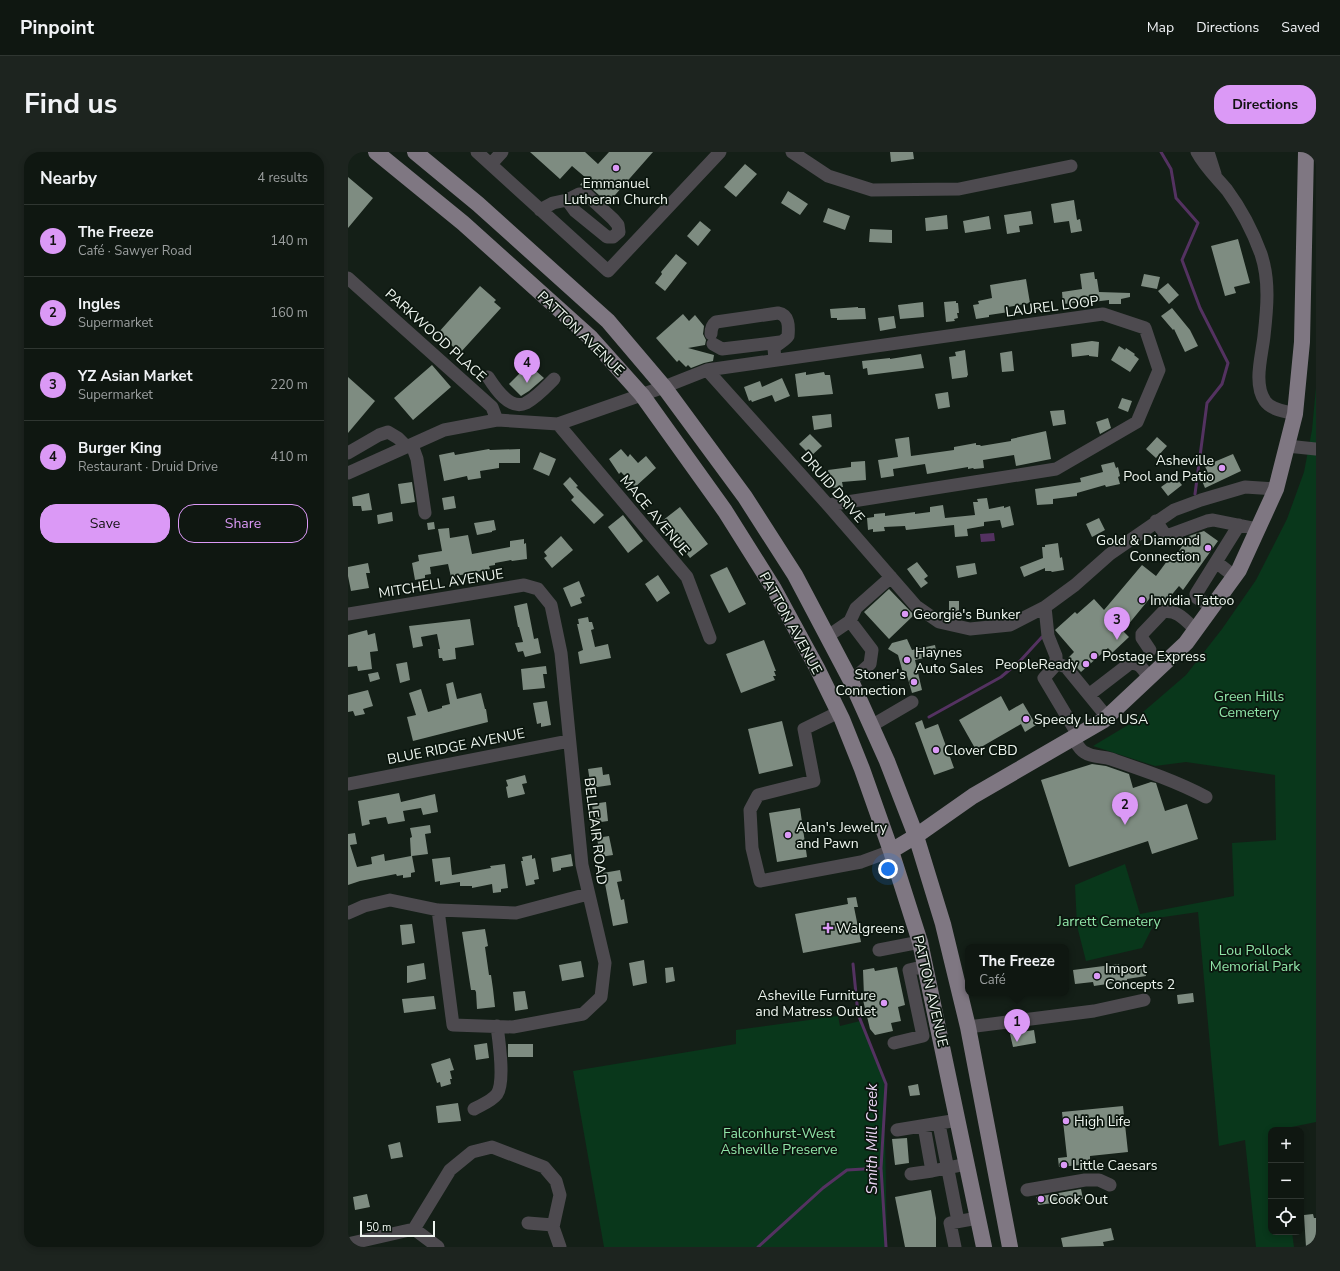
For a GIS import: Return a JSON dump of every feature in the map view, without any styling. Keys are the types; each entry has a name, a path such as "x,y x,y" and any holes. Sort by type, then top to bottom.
{"main road":[{"name":"PATTON AVENUE","path":"376,152 463,223 584,332 642,395 725,511 774,590 817,668 839,712 892,851 926,966 984,1247"},
{"name":"PATTON AVENUE","path":"415,152 478,204 608,321 664,387 745,497 795,575 851,681 888,761 916,836 943,924 968,1027 1010,1247"},
{"path":"892,851 973,796 1107,717 1186,644 1239,570 1276,489 1295,414 1302,342 1306,152"}],"street":[{"path":"477,152 608,271 720,152"},
{"path":"491,164 502,152"},
{"path":"792,152 828,176 872,190 959,189 1071,166"},
{"path":"1197,152 1208,170 1227,190 1237,206 1253,235 1261,256 1266,276 1267,298 1258,382 1261,395 1270,407 1295,414"},
{"path":"1208,152 1212,160 1217,179"},
{"path":"540,210 553,203 567,200"},
{"name":"PARKWOOD PLACE","path":"348,278 492,407 497,420"},
{"path":"775,360 774,348 780,342 787,339 788,332 785,316 778,313 716,322 713,324 711,329 712,339 722,349 780,342"},
{"name":"LAUREL LOOP","path":"707,370 1103,314 1145,328 1159,370 1136,422 1056,469 828,504"},
{"path":"348,473 444,430 497,420 558,424 642,395 707,370"},
{"name":"DRUID DRIVE","path":"707,370 828,504 916,606 939,622 970,629 1010,625 1045,607 1075,585 1110,554 1174,510 1245,487 1276,489"},
{"path":"488,377 495,389 505,399 515,403 524,404 536,396 554,379"},
{"name":"MACE AVENUE","path":"558,424 687,577 710,638"},
{"path":"348,454 379,435 388,432 410,446 417,459 425,513"},
{"path":"1287,446 1316,449"},
{"path":"1156,522 1164,533 1169,535 1213,520 1258,529"},
{"path":"1212,607 1196,596 1239,525"},
{"path":"1216,562 1234,576"},
{"path":"828,636 850,621 856,608 891,577"},
{"name":"MITCHELL AVENUE","path":"348,614 524,585 538,589"},
{"name":"BELLEAIR ROAD","path":"438,910 453,1025 513,1027 583,1014 601,997 604,962 582,865 560,646 551,605 538,589"},
{"path":"1045,607 1048,636 1056,656 1056,663 1044,678 1083,752 1094,757 1108,758 1185,787 1206,797"},
{"path":"1150,650 1142,638 1142,634 1163,612 1172,611 1181,616 1196,630"},
{"path":"850,621 872,650 870,664 851,681"},
{"path":"1090,694 1150,650 1157,651 1166,662"},
{"path":"1134,662 1141,666 1149,678"},
{"path":"1056,663 1066,667 1090,694 1107,717"},
{"path":"871,726 912,702"},
{"path":"839,712 804,729 814,781 758,795 750,810 752,848 760,881 861,862 892,851"},
{"name":"BLUE RIDGE AVENUE","path":"348,784 569,741"},
{"path":"348,913 364,906 390,900 438,910 516,913 588,894"},
{"path":"880,950 920,942"},
{"path":"923,1036 909,970 926,966"},
{"path":"913,990 930,986"},
{"path":"968,1027 1094,1011 1144,1000"},
{"path":"918,1012 935,1007"},
{"path":"474,1109 493,1098 500,1088 498,1026"},
{"path":"894,1043 940,1032"},
{"path":"897,1130 958,1120"},
{"path":"939,1124 958,1221"},
{"path":"924,1126 932,1171"},
{"path":"348,1244 414,1229 450,1170 472,1152 492,1147 544,1167 556,1181 560,1195 554,1225 560,1247"},
{"path":"911,1174 967,1164"},
{"path":"1027,1190 1085,1180 1099,1180 1110,1185"},
{"path":"953,1196 973,1193"},
{"path":"955,1247 950,1223 978,1218"},
{"path":"528,1223 554,1225"},
{"path":"414,1229 438,1247"}],"green space":[{"path":"1316,387 1316,1122 1292,1127 1268,1127 1268,1235 1292,1235 1294,1247 1256,1247 1245,1140 1219,1146 1198,912 1157,918 1142,948 1086,961 1077,926 1075,885 1125,864 1140,914 1234,896 1232,843 1276,840 1275,775 1186,762 1155,766 1093,746 1128,725 1186,675 1222,629 1256,580 1287,519 1304,472 1312,430"},
{"name":"Falconhurst-West Asheville Preserve","path":"838,1016 840,1026 860,1021 884,1078 887,1247 604,1247 573,1071 736,1044 736,1030"}],"shaded area":[{"path":"994,533 995,541 981,542 980,534"}],"building":[{"name":"Emmanuel Lutheran Church","path":"530,152 585,152 598,164 609,152 653,152 608,203 591,188 580,185 586,178 572,166 560,179"},
{"path":"890,152 913,152 914,159 891,162"},
{"path":"745,164 757,174 736,197 724,187"},
{"path":"348,177 373,198 348,228"},
{"path":"788,191 808,204 800,215 781,203"},
{"path":"1074,200 1077,220 1080,219 1082,231 1071,233 1069,221 1054,223 1051,204"},
{"path":"828,208 850,216 845,230 823,222"},
{"path":"1031,211 1033,224 1019,226 1020,232 1007,234 1004,215"},
{"path":"947,215 948,229 926,231 925,218"},
{"path":"989,216 991,229 965,233 963,221"},
{"path":"700,221 711,230 698,246 687,236"},
{"path":"870,229 892,230 892,243 869,242"},
{"path":"1238,239 1250,283 1234,287 1236,293 1225,296 1211,246"},
{"path":"676,254 687,263 665,291 655,283 662,274 661,272"},
{"path":"1094,272 1095,279 1097,279 1099,292 1130,293 1130,297 1121,299 1121,304 1109,304 1109,300 1063,304 1062,292 1082,289 1080,274"},
{"path":"1144,274 1160,277 1157,289 1141,286"},
{"path":"1026,279 1030,303 1008,307 1009,312 989,315 989,317 976,319 973,305 979,304 978,301 992,298 990,285"},
{"path":"1168,283 1179,295 1169,304 1158,291"},
{"path":"480,286 496,300 494,302 501,308 460,353 438,333"},
{"path":"956,301 956,303 958,303 958,318 954,319 955,321 946,322 944,302"},
{"path":"923,302 924,317 900,319 898,305"},
{"path":"865,308 866,319 837,320 837,318 831,318 830,309"},
{"path":"1172,308 1190,330 1198,346 1185,352 1174,329 1173,330 1161,316"},
{"path":"683,314 689,321 695,315 704,326 703,334 706,340 705,345 688,348 714,355 713,361 691,368 688,365 686,367 679,360 677,362 656,338"},
{"path":"894,316 896,328 880,331 878,318"},
{"path":"1092,341 1099,342 1098,357 1089,355 1072,357 1071,344"},
{"path":"1119,346 1125,350 1126,348 1135,354 1134,355 1139,359 1130,372 1111,360"},
{"path":"965,350 968,375 967,377 952,379 949,357 956,356 955,352"},
{"path":"1012,351 1014,371 1002,372 1000,353"},
{"path":"921,354 924,368 868,375 867,368 863,369 862,361 890,359"},
{"path":"432,365 451,387 413,420 394,398"},
{"path":"528,365 544,378 521,396 509,384"},
{"path":"806,372 806,375 824,372 825,375 830,375 833,394 798,397 795,374"},
{"path":"348,377 375,401 348,433"},
{"path":"782,378 790,396 775,402 772,395 752,402 751,400 749,401 744,387 760,381 762,387"},
{"path":"948,392 950,407 938,409 935,394"},
{"path":"1122,398 1132,401 1128,412 1118,408"},
{"path":"1064,410 1066,424 1053,426 1050,411"},
{"path":"831,414 832,427 814,430 812,416"},
{"path":"1108,418 1111,428 1100,434 1096,422"},
{"path":"1046,431 1051,459 1016,466 1014,455 983,460 984,468 968,469 968,467 927,474 925,464 893,469 894,476 881,478 878,460 898,457 895,439 909,437 911,456 954,450 954,447 976,443 976,445 981,446 1011,441 1011,439"},
{"path":"810,434 822,446 811,456 799,444"},
{"path":"1157,437 1167,446 1156,458 1146,449"},
{"path":"489,449 520,449 520,463 499,463 499,468 480,471 481,478 468,480 467,476 444,481 439,455 454,452 455,455"},
{"path":"621,449 628,457 630,454 638,463 646,456 656,468 635,487 621,472 619,474 609,459"},
{"path":"540,452 556,459 549,476 533,469"},
{"name":"Asheville Pool and Patio","path":"1233,454 1241,471 1205,488 1200,476 1208,473 1204,464 1213,460 1214,462"},
{"path":"865,461 866,480 842,482 843,487 831,488 828,470 851,467 851,462"},
{"path":"1114,462 1116,468 1118,467 1120,484 1106,487 1105,485 1077,493 1077,496 1053,499 1053,504 1037,505 1035,489 1081,482 1080,478 1103,472 1101,465"},
{"path":"570,477 578,486 576,487 604,515 594,524 571,500 574,497 563,484"},
{"path":"1175,477 1182,485 1168,496 1161,487"},
{"path":"412,482 415,502 401,504 398,484"},
{"path":"369,493 372,510 362,511 361,506 353,506 352,497"},
{"path":"454,496 456,508 444,510 442,498"},
{"path":"987,498 989,509 1010,506 1014,525 1002,528 1000,520 984,522 984,526 967,529 968,536 955,537 954,525 906,530 905,526 884,527 885,531 873,532 873,529 868,530 867,518 874,517 874,514 885,513 885,516 915,512 915,514 930,512 930,507 943,505 945,518 975,515 973,502 978,502 977,499"},
{"path":"680,507 708,544 690,558 662,521"},
{"path":"392,512 393,521 378,524 377,515"},
{"path":"623,515 643,541 628,553 608,527"},
{"path":"1099,518 1105,530 1092,537 1086,524"},
{"path":"494,520 496,530 477,535 474,523"},
{"path":"434,522 435,529 428,530 427,523"},
{"path":"449,528 450,538 468,535 472,554 510,547 510,541 524,539 524,544 526,543 527,559 495,563 495,565 489,566 490,569 451,577 448,564 430,567 431,574 425,575 425,578 415,580 412,563 419,561 418,555 442,551 438,529"},
{"path":"1204,531 1218,541 1183,590 1179,586 1164,604 1159,606 1150,598 1123,631 1129,637 1112,653 1108,648 1081,672 1072,662 1067,659 1074,652 1055,630 1075,612 1077,614 1094,599 1104,610 1142,565 1156,576 1173,553 1176,555 1189,536"},
{"path":"561,536 573,550 552,568 544,558 547,556 544,552"},
{"path":"1058,543 1060,558 1062,557 1064,570 1052,572 1045,571 1045,568 1024,577 1020,567 1043,558 1042,547 1045,547 1045,545"},
{"path":"917,562 928,576 924,579 928,583 921,588 907,569"},
{"path":"368,563 370,573 366,573 369,588 351,591 348,567"},
{"path":"975,563 977,574 958,578 956,566"},
{"path":"727,567 746,604 729,613 710,575"},
{"path":"658,575 670,593 657,602 645,584"},
{"path":"579,581 585,596 580,598 582,603 571,607 563,588"},
{"path":"889,589 914,615 889,639 864,612"},
{"path":"949,601 959,601 959,612 949,612"},
{"path":"527,603 534,639 538,638 541,653 525,657 523,651 518,652 515,643 523,642 518,627 514,606"},
{"path":"588,617 589,622 592,622 594,629 591,630 595,647 608,644 611,658 580,664 578,652 583,650 577,624 579,624 578,619"},
{"path":"470,619 474,645 455,648 456,659 443,661 442,658 439,658 438,649 440,649 437,634 421,637 423,646 413,648 409,626"},
{"path":"367,630 368,635 375,633 378,651 370,652 372,669 358,671 357,666 348,667 348,635"},
{"path":"907,639 912,650 935,645 937,655 915,660 922,690 912,693 906,672 903,673 898,655 888,649 892,643"},
{"path":"764,640 776,671 774,671 776,676 773,676 775,680 741,693 726,654"},
{"path":"407,662 410,680 400,683 396,664"},
{"path":"546,666 547,674 543,674 545,688 523,690 521,669"},
{"path":"378,672 380,679 370,682 368,674"},
{"path":"453,682 457,699 481,693 488,722 413,741 407,717 416,715 409,693 421,689 428,712 450,704 446,684"},
{"path":"368,690 373,706 363,709 365,714 355,716 353,711 348,712 348,695"},
{"path":"1001,696 1009,711 1023,703 1036,725 1025,732 1021,724 976,750 959,720"},
{"path":"547,701 551,725 541,727 541,723 537,724 533,703"},
{"name":"Clover CBD","path":"922,720 925,729 938,724 954,768 934,775 915,723"},
{"path":"782,721 793,766 759,774 748,729"},
{"path":"1092,764 1106,766 1129,774 1133,788 1151,782 1156,783 1165,811 1187,804 1198,839 1152,854 1148,841 1069,867 1041,780"},
{"path":"602,767 603,775 609,774 611,785 591,788 588,769"},
{"path":"525,775 527,783 522,784 525,794 508,798 506,787 508,786 506,780"},
{"path":"399,793 401,802 435,794 438,812 423,815 421,808 403,811 405,821 388,824 386,817 369,820 370,824 362,826 358,801"},
{"path":"606,802 608,821 594,823 592,804"},
{"name":"Alan's Jewelry and Pawn","path":"800,808 807,857 777,862 769,813"},
{"path":"430,825 431,833 425,834 428,854 412,856 415,872 411,873 411,877 403,878 403,875 397,876 396,874 360,881 348,885 348,834 355,833 357,844 350,845 357,867 372,864 371,857 384,854 385,861 411,856 410,838 412,837 410,828"},
{"path":"609,836 613,855 600,857 597,838"},
{"path":"571,854 573,866 561,868 561,870 553,872 551,858"},
{"path":"532,855 532,859 535,858 539,879 534,880 535,884 526,886 521,861 523,861 522,857"},
{"path":"450,857 452,875 505,864 508,888 501,889 501,892 493,893 492,884 472,888 472,886 460,886 460,882 440,885 440,881 435,882 432,859"},
{"path":"620,870 622,881 617,882 621,900 624,899 628,923 613,926 603,873"},
{"name":"Walgreens","path":"856,897 858,907 854,907 861,942 803,953 795,914 848,904 847,898"},
{"path":"412,924 415,943 402,945 400,925"},
{"path":"485,929 488,946 485,947 489,975 491,975 495,1007 477,1009 476,992 475,990 471,990 462,932"},
{"path":"644,960 647,983 633,986 629,963"},
{"path":"581,961 584,977 562,981 559,965"},
{"path":"424,963 426,979 407,983 407,966"},
{"name":"Import Concepts 2","path":"1119,964 1120,969 1144,965 1146,976 1127,979 1127,981 1094,986 1093,982 1075,984 1073,970"},
{"path":"673,967 675,981 666,983 665,968"},
{"name":"Asheville Furniture and Matress Outlet","path":"897,967 905,1005 898,1007 901,1021 891,1023 893,1031 875,1035 870,1029 863,1000 863,970 874,968 875,971"},
{"path":"525,991 528,1009 515,1011 513,992"},
{"path":"1193,993 1194,1002 1178,1004 1177,995"},
{"path":"434,996 436,1009 404,1013 402,999"},
{"path":"1034,1030 1036,1043 1013,1047 1010,1034"},
{"path":"487,1043 489,1058 476,1060 474,1045"},
{"path":"508,1044 533,1044 533,1057 508,1057"},
{"path":"450,1058 454,1070 450,1071 452,1079 450,1079 451,1084 441,1087 440,1082 437,1083 431,1064"},
{"path":"918,1084 920,1095 910,1096 908,1086"},
{"path":"458,1103 461,1121 438,1123 436,1106"},
{"path":"1123,1106 1128,1152 1090,1156 1090,1164 1059,1167 1058,1158 1067,1157 1062,1112"},
{"path":"907,1138 909,1163 895,1165 892,1139"},
{"path":"400,1142 403,1157 391,1159 388,1145"},
{"path":"1081,1189 1083,1199 1038,1205 1036,1197"},
{"path":"931,1190 936,1218 936,1247 905,1247 895,1197"},
{"path":"367,1194 370,1207 355,1210 353,1197"},
{"path":"1313,1214 1314,1218 1316,1218 1316,1247 1306,1247 1304,1215"},
{"path":"1111,1228 1114,1240 1103,1242 1104,1246 1063,1247 1061,1238"}],"waterway":[{"name":"Smith Mill Creek","path":"1161,152 1171,169 1176,198 1198,223 1182,260 1200,308 1228,363 1222,384 1207,403 1195,494"},
{"name":"Smith Mill Creek","path":"929,717 1001,677 1020,661 1042,637"},
{"name":"Smith Mill Creek","path":"853,964 858,1014 886,1084 881,1168 886,1247"},
{"path":"758,1247 823,1188 847,1170 881,1168"}],"place":[{"name":"Emmanuel Lutheran Church","path":"616,168"},
{"name":"Burger King","path":"527,383"},
{"name":"Asheville Pool and Patio","path":"1222,468"},
{"name":"Gold & Diamond Connection","path":"1208,548"},
{"name":"Invidia Tattoo","path":"1142,600"},
{"name":"Georgie's Bunker","path":"905,614"},
{"name":"YZ Asian Market","path":"1117,640"},
{"name":"Postage Express","path":"1094,656"},
{"name":"Haynes Auto Sales","path":"907,660"},
{"name":"PeopleReady","path":"1086,664"},
{"name":"Stoner's Connection","path":"914,682"},
{"name":"Speedy Lube USA","path":"1026,719"},
{"name":"Clover CBD","path":"936,750"},
{"name":"Ingles","path":"1125,825"},
{"name":"Alan's Jewelry and Pawn","path":"788,835"},
{"name":"Walgreens","path":"828,928"},
{"name":"Import Concepts 2","path":"1097,976"},
{"name":"Asheville Furniture and Matress Outlet","path":"884,1003"},
{"name":"The Freeze","path":"1017,1042"},
{"name":"High Life","path":"1066,1121"},
{"name":"Little Caesars","path":"1064,1165"},
{"name":"Cook Out","path":"1041,1199"}],"park label":[{"name":"Green Hills Cemetery","path":"1249,704"},
{"name":"Jarrett Cemetery","path":"1109,921"},
{"name":"Lou Pollock Memorial Park","path":"1255,958"}]}
